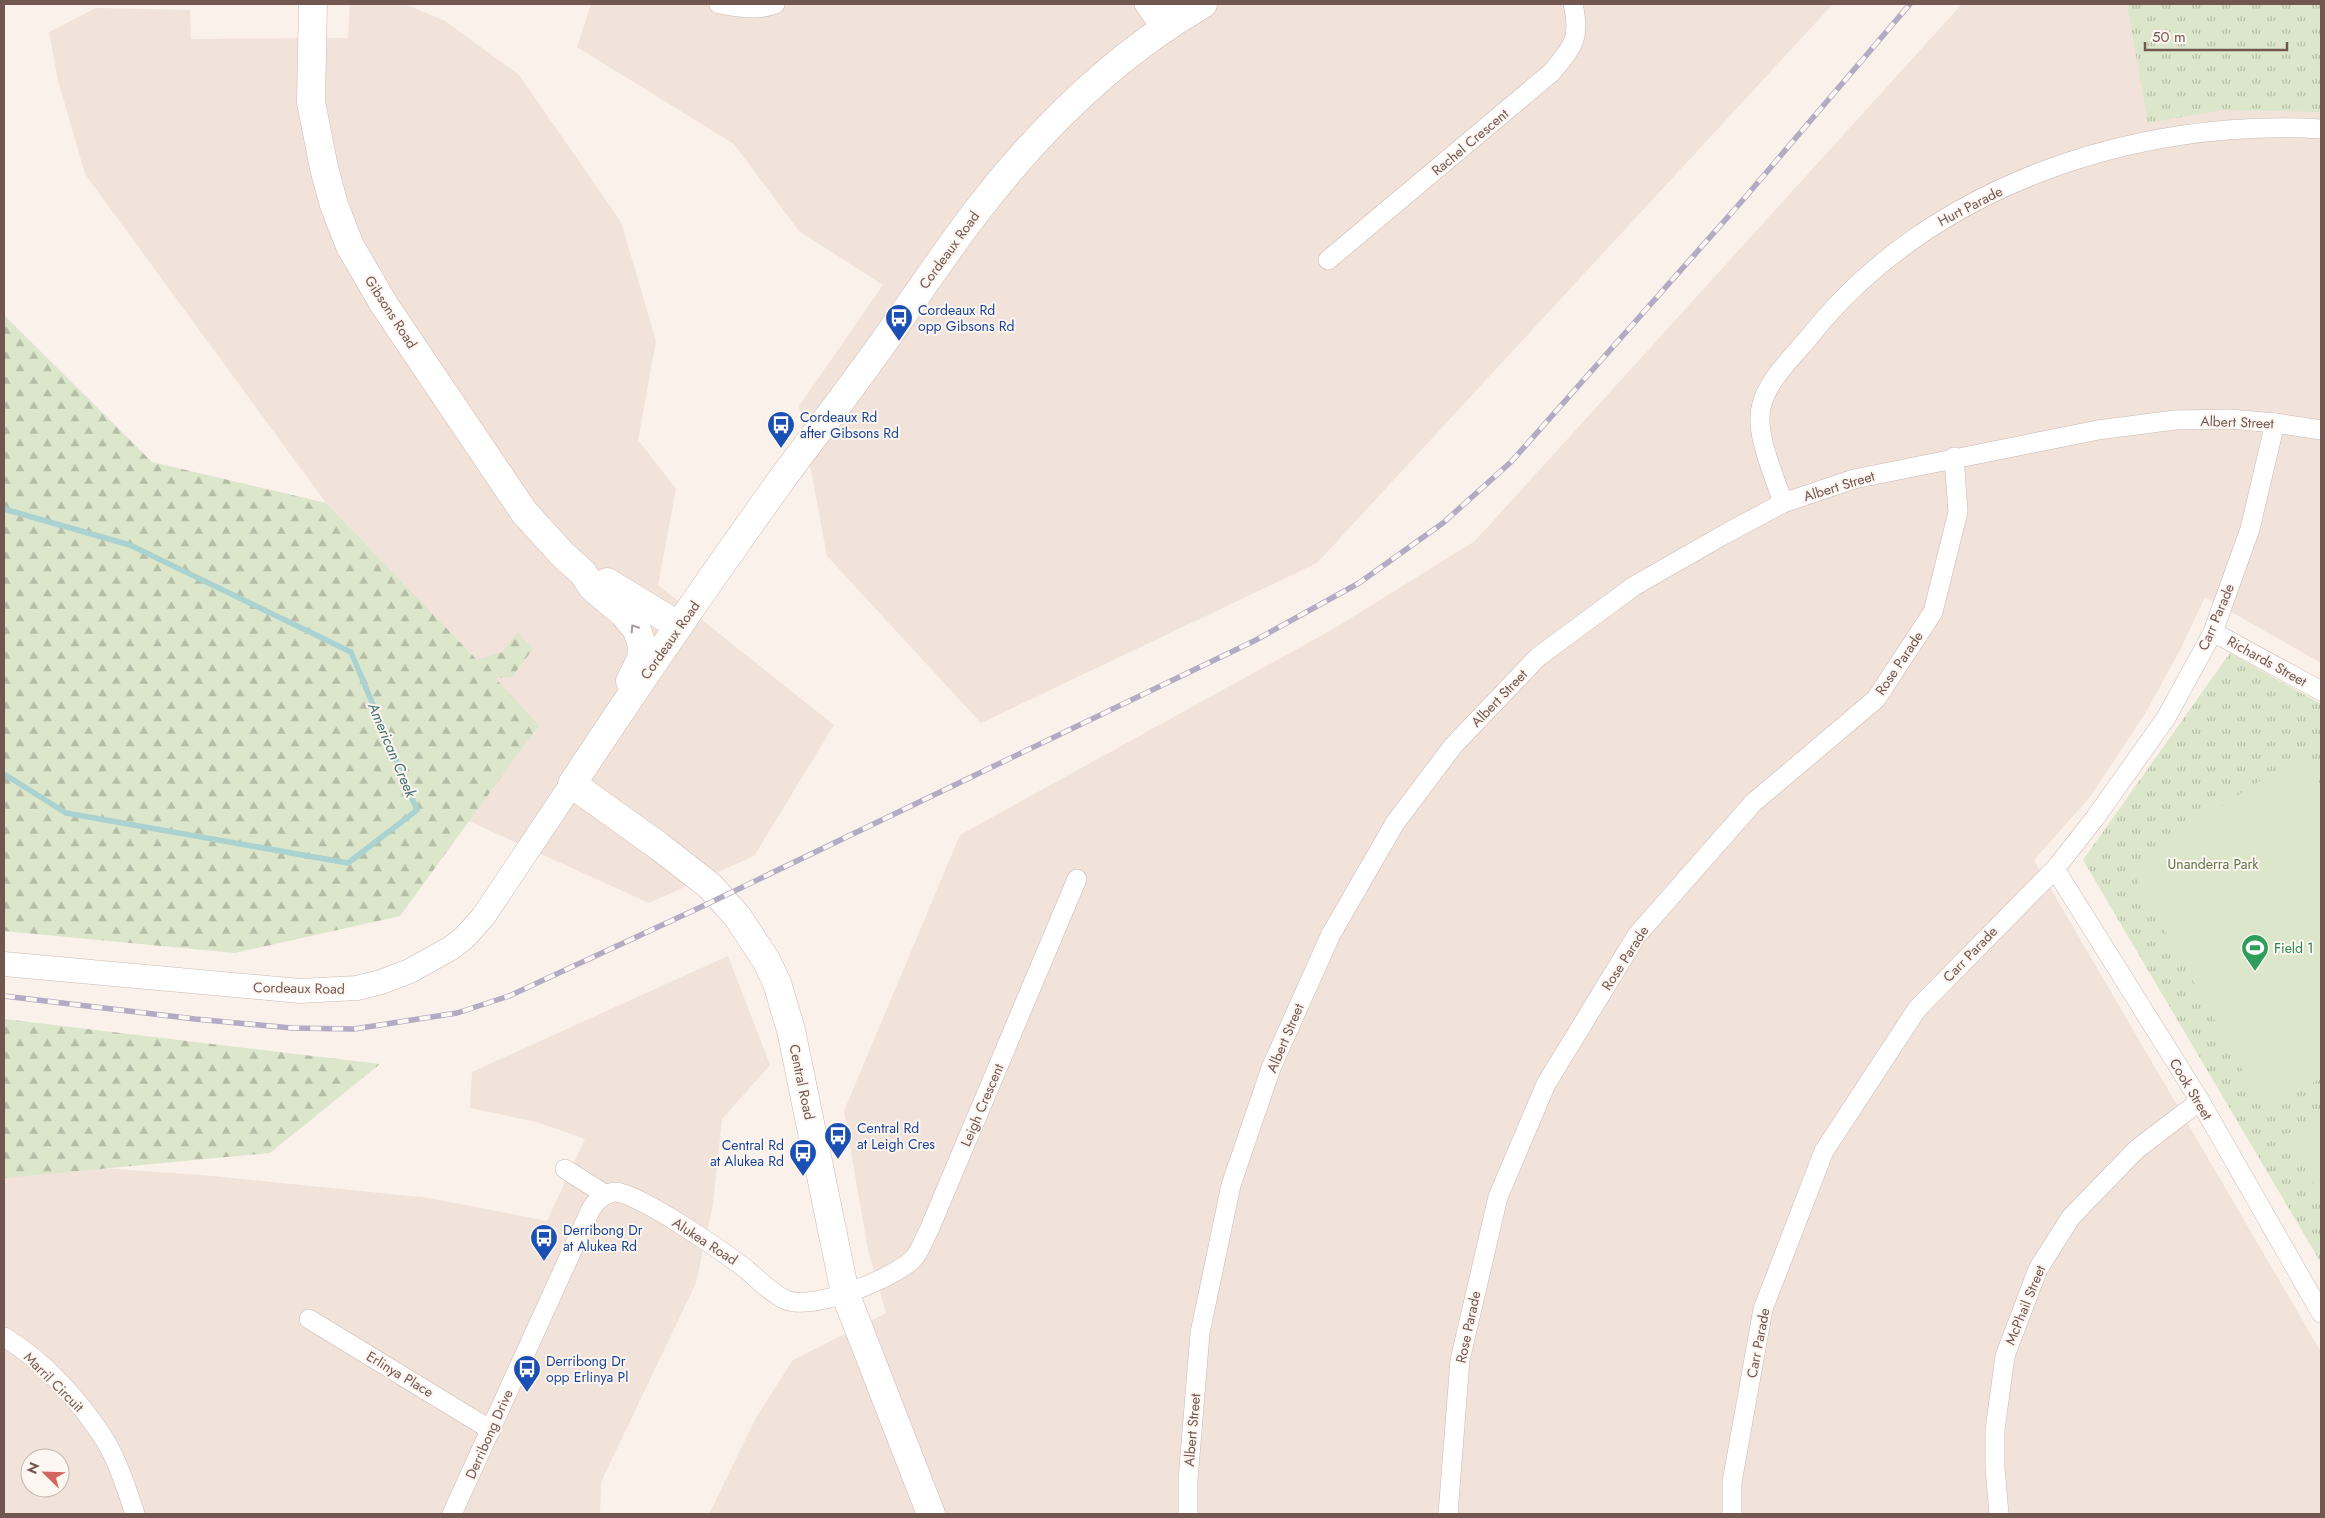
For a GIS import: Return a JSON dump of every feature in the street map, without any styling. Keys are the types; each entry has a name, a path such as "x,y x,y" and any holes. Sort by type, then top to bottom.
{"main road":[{"name":"Gibsons Road","path":"313,4 311,102 324,168 334,205 350,246 385,306 524,512 563,555 583,573 592,587 624,614 637,630 642,645 641,658 633,677 609,717 604,736"},
{"name":"Cordeaux Road","path":"572,784 679,626 972,217 1036,142 1095,82 1166,18 1202,4"},
{"name":"Gibsons Road","path":"583,573 602,579 679,626"},
{"name":"Central Road","path":"572,784 692,870 710,886 737,916 766,960 777,983 791,1030 845,1293 931,1514"}],"street":[{"path":"719,4 741,7 775,4"},
{"path":"1144,4 1166,18"},
{"name":"Rachel Crescent","path":"1328,260 1552,72 1570,50 1577,35 1574,4"},
{"name":"Hurt Parade","path":"1783,503 1761,434 1760,408 1770,386 1826,316 1864,278 1903,245 1954,212 2000,190 2090,156 2143,142 2223,128 2284,127 2321,129"},
{"name":"Albert Street","path":"1188,1514 1188,1480 1200,1333 1232,1185 1271,1068 1331,934 1395,823 1453,746 1538,657 1634,586 1783,503 1854,479 1954,457 2098,430 2174,420 2230,419 2275,422 2321,430"},
{"name":"Carr Parade","path":"1732,1514 1732,1482 1763,1310 1824,1150 1917,1009 2055,869 2095,818 2166,718 2213,632 2250,529 2275,422"},
{"name":"Rose Parade","path":"1448,1514 1460,1360 1498,1197 1546,1084 1637,935 1753,803 1876,699 1933,612 1958,512 1954,457"},
{"name":"Richards Street","path":"2213,632 2321,691"},
{"name":"Cordeaux Road","path":"4,964 300,991 357,988 381,982 410,971 464,938 483,917 572,784"},
{"name":"Cook Street","path":"2055,869 2200,1101 2321,1312"},
{"name":"Leigh Crescent","path":"845,1293 876,1283 900,1270 914,1258 933,1221 1077,880"},
{"name":"McPhail Street","path":"1999,1514 1995,1468 1995,1430 2005,1356 2038,1269 2071,1217 2137,1149 2200,1101"},
{"name":"Alukea Road","path":"565,1169 606,1195 616,1192 653,1208 724,1253 786,1300 801,1302 845,1293"},
{"name":"Derribong Drive","path":"452,1514 590,1209 596,1200 606,1195"},
{"name":"Erlinya Place","path":"309,1319 490,1430"},
{"name":"Marril Circuit","path":"4,1337 41,1366 77,1402 105,1441 135,1514"}],"shaded area":[{"path":"350,4 405,4 445,21 519,75 621,222 656,341 638,440 676,489 658,585 834,725 754,856 649,903 462,818 539,725 326,503 85,174 58,80 49,32 96,8 190,10 191,39 348,38"},
{"path":"591,4 1833,4 1317,563 981,723 827,556 799,406 883,285 799,231 734,144 577,47"},
{"path":"1962,4 2321,4 2321,663 2205,597 2180,650 2146,712 2090,797 2034,860 2321,1352 2321,1514 709,1514 757,1416 793,1360 886,1313 868,1250 844,1111 960,835 1335,628 1475,541"},
{"path":"728,956 770,1065 722,1119 713,1204 696,1283 601,1482 600,1514 4,1514 4,1161 213,1176 429,1198 547,1221 585,1139 537,1122 470,1108 472,1072"}],"green space":[{"path":"2127,4 2321,4 2321,112 2222,110 2148,123"},
{"path":"4,315 152,462 326,503 477,660 503,652 517,632 533,649 512,677 495,678 539,725 400,916 235,953 4,931"},
{"name":"Unanderra Park","path":"2230,653 2321,704 2321,1263 2083,860"},
{"name":"Field 1","path":"2302,754 2321,786 2321,1078 2265,1111 2129,866"},
{"path":"4,1019 380,1064 270,1153 4,1178"},
{"path":"2321,1115 2321,1197 2286,1135"}],"waterway":[{"name":"American Creek","path":"4,509 130,545 351,652 417,810 348,863 66,813 4,774"}],"railway":[{"path":"4,996 195,1019 292,1028 354,1029 457,1013 509,996 701,907 1254,641 1359,583 1443,523 1511,462 1742,201 1910,4"}],"place":[{"name":"Cordeaux Rd opp Gibsons Rd","path":"899,342"},
{"name":"Cordeaux Rd after Gibsons Rd","path":"781,449"},
{"name":"Field 1","path":"2255,972"},
{"name":"Central Rd at Leigh Cres","path":"838,1160"},
{"name":"Central Rd at Alukea Rd","path":"803,1177"},
{"name":"Derribong Dr at Alukea Rd","path":"544,1262"},
{"name":"Derribong Dr opp Erlinya Pl","path":"527,1393"}]}
